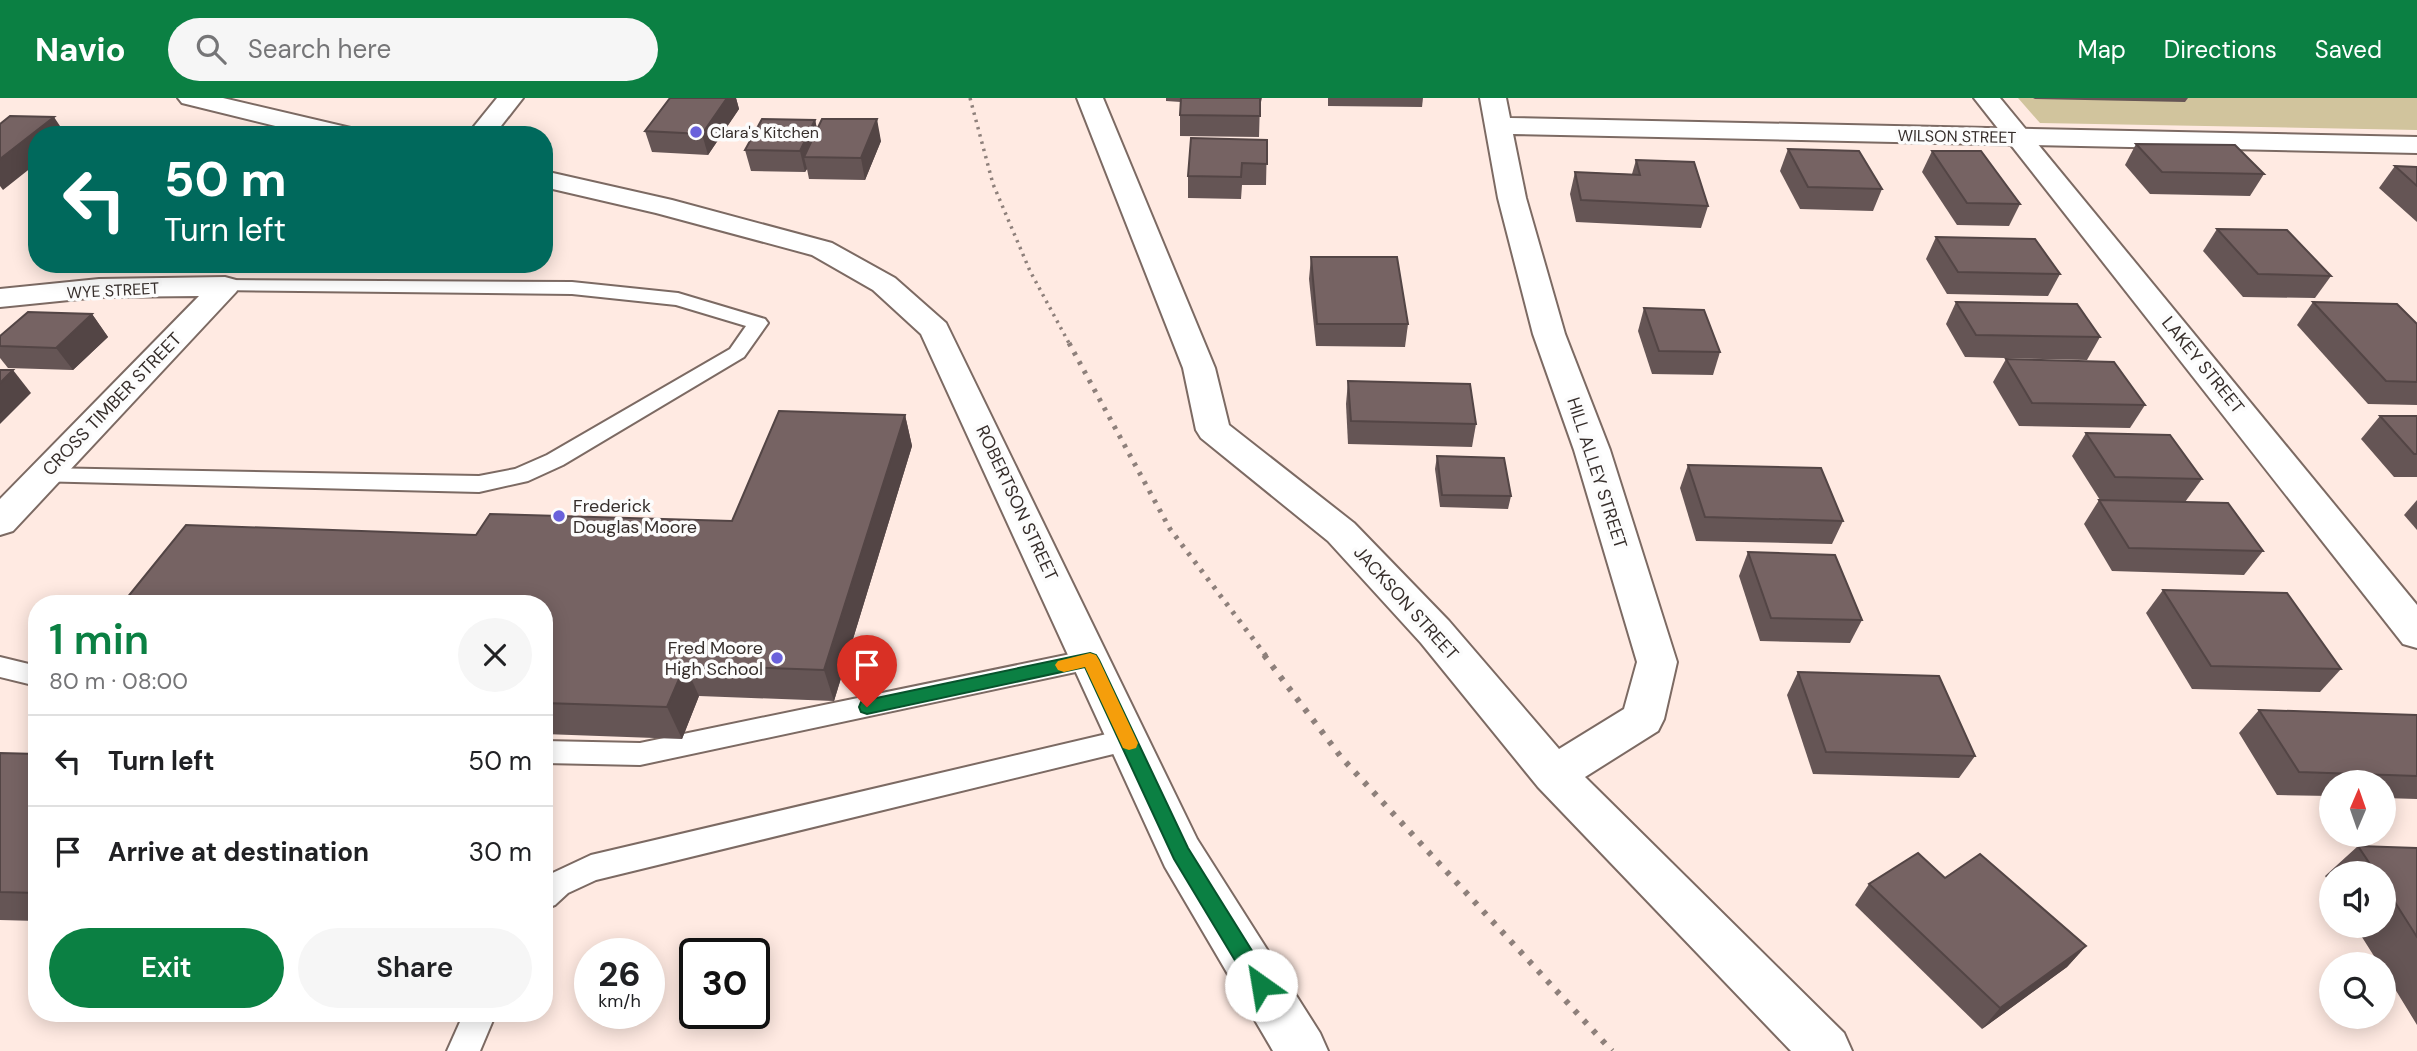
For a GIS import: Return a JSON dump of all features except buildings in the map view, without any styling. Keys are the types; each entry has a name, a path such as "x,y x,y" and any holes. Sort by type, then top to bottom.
{"street":[{"path":"191,98 308,126"},
{"path":"487,126 510,98"},
{"name":"JACKSON STREET","path":"1090,98 1199,368 1213,430 1341,532 1435,632 1554,774 1826,1051"},
{"name":"LAKEY STREET","path":"1987,98 2417,633"},
{"name":"HILL ALLEY STREET","path":"1495,112 1511,198 1549,334 1592,450 1657,662 1643,719 1554,774"},
{"name":"WILSON STREET","path":"1495,112 2019,137 2417,145"},
{"name":"ROBERTSON STREET","path":"553,181 662,206 822,248 884,284 935,330 1181,853 1302,1051"},
{"name":"WYE STREET","path":"0,298 99,288 225,286"},
{"name":"CROSS TIMBER STREET","path":"0,522 225,286"}],"lane":[{"path":"42,476 479,484 520,476 555,460 737,353 758,323 678,299 572,288 225,286"},
{"path":"553,752 640,754 1090,660"},
{"path":"0,667 28,674"},
{"path":"553,884 592,867 1128,740"},
{"path":"463,1051 476,1022"}],"shaded area":[{"path":"2018,98 2417,98 2417,130 2040,123"}],"railway":[{"path":"970,98 993,184 1030,271 1070,345"},
{"path":"1069,343 1170,529 1266,656"},
{"path":"1264,655 1341,757 1612,1051"}],"slow traffic":[{"path":"1064,665 1090,660 1129,743"}],"place":[{"name":"Clara's Kitchen","path":"696,132"},
{"name":"Frederick Douglas Moore","path":"559,516"},
{"name":"Fred Moore High School","path":"777,658"}],"route":[{"path":"867,707 1090,660 1181,853 1261,985"}]}
